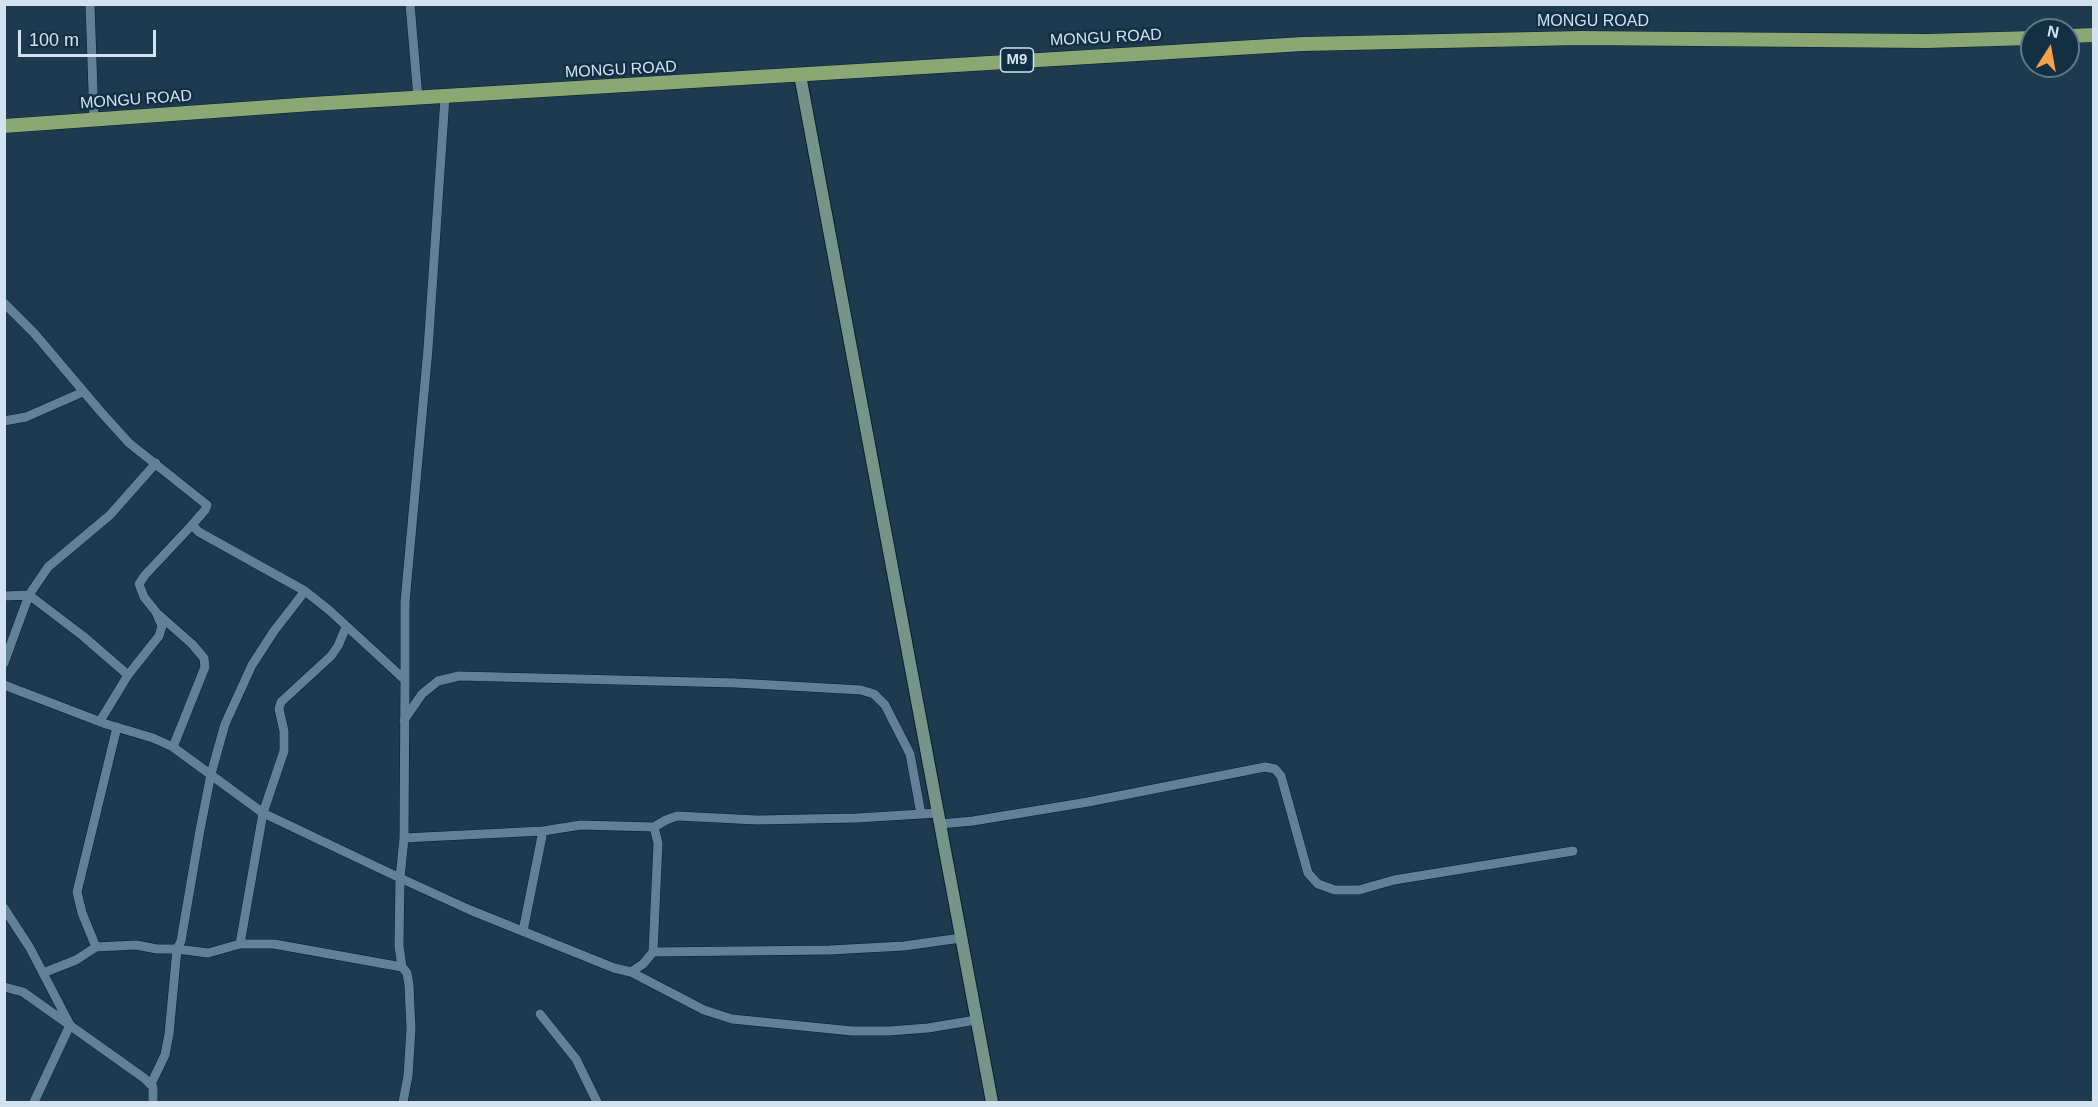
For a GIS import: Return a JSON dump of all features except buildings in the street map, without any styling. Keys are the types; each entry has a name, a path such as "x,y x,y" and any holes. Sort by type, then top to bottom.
{"main road":[{"name":"MONGU ROAD","path":"4,126 1080,56 1390,41 1580,38 1927,41 2020,38"}],"street":[{"path":"90,4 94,119"},
{"path":"410,4 418,98"},
{"path":"800,75 993,1102"},
{"path":"403,1102 408,1076 411,1029 409,985 407,973 402,967 399,946 400,878 404,838 405,602 428,349 445,97"},
{"path":"4,303 34,333 129,443 207,505 139,584 144,597 156,612 192,644 204,658 205,668 173,747"},
{"path":"4,421 26,417 83,392"},
{"path":"4,663 29,595 48,567 110,515 156,463"},
{"path":"192,525 199,532 304,591 329,610 405,680"},
{"path":"151,1084 165,1055 177,949 185,928 200,830 211,774 225,724 252,665 304,591"},
{"path":"4,596 29,595 83,636 128,675"},
{"path":"100,721 128,675 159,636 162,626 156,612"},
{"path":"240,944 263,813 284,751 284,731 279,709 281,702 331,656 346,627"},
{"path":"404,721 422,694 438,681 459,676 736,683 861,690 874,694 885,705 910,754 921,814"},
{"path":"4,685 173,747 263,813 470,910 614,968 631,972 704,1010 732,1019 796,1027 880,1031 928,1028 976,1020"},
{"path":"96,947 82,913 77,892 102,799 117,727"},
{"path":"404,838 543,831 581,825 654,827 677,816 757,820 921,814 939,819 972,821 1088,802 1265,767 1275,769 1281,776 1308,873 1318,884 1335,890 1359,890 1394,880 1573,851"},
{"path":"631,972 643,964 653,952 657,843 654,827"},
{"path":"523,931 543,831"},
{"path":"4,908 30,948 70,1025"},
{"path":"653,952 830,950 904,946 961,938"},
{"path":"44,973 76,960 96,947 136,945 208,953 240,944 274,944 402,967"},
{"path":"4,987 23,992 151,1084 154,1090 153,1102"},
{"path":"540,1014 576,1059 597,1102"},
{"path":"34,1102 70,1025"}]}
